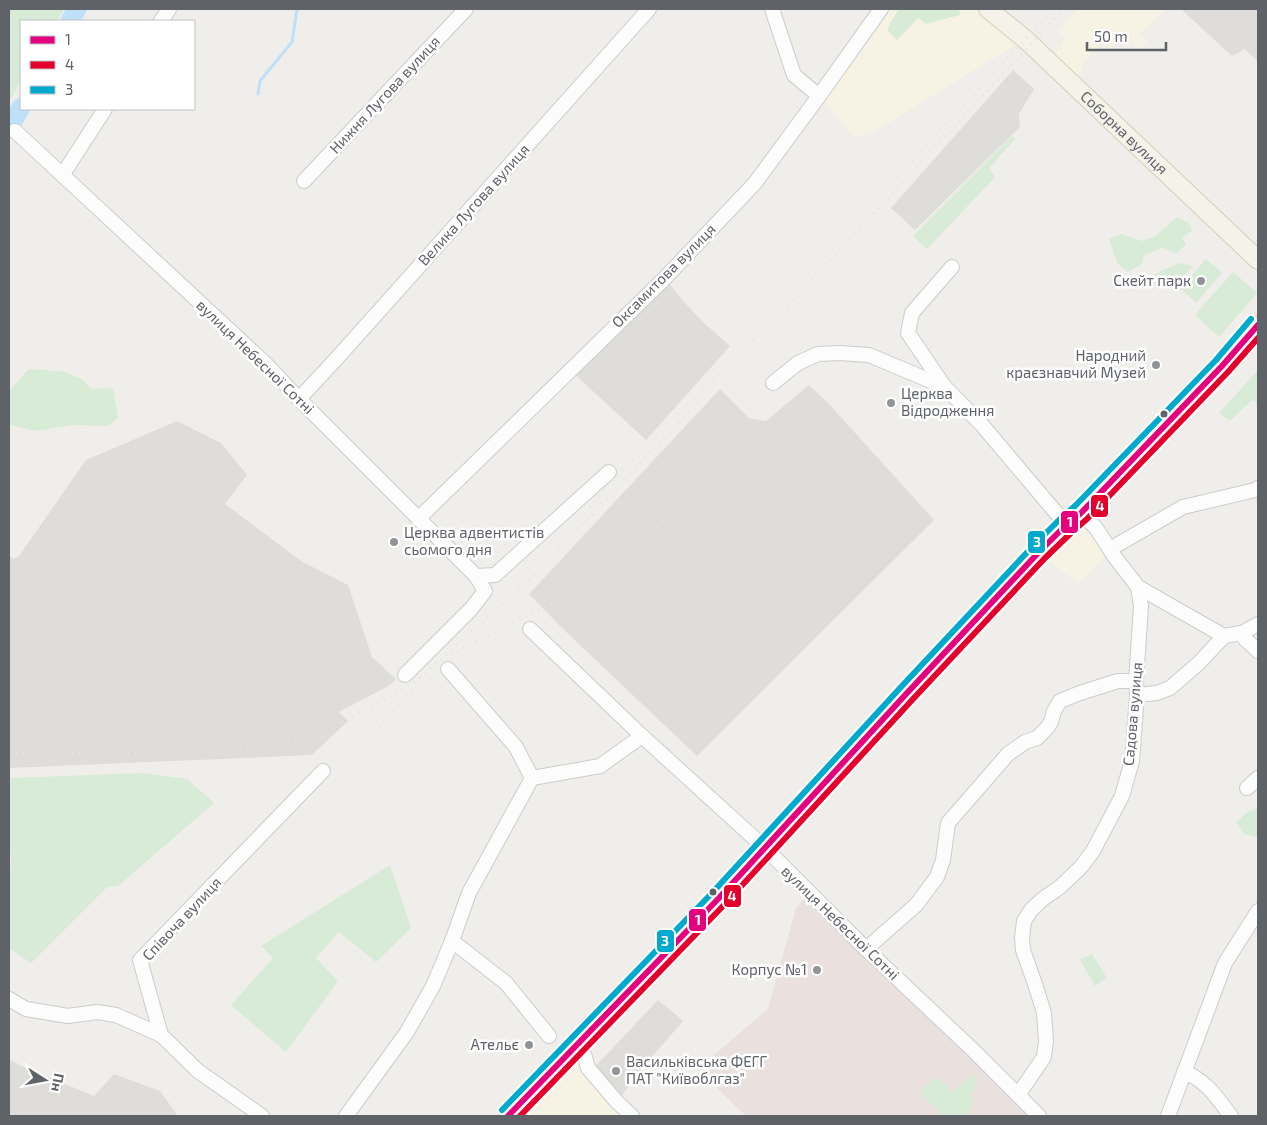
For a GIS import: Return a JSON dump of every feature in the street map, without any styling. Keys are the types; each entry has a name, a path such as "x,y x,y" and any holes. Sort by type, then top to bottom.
{"main road":[{"name":"Соборна вулиця","path":"988,9 1024,39 1258,260"},
{"path":"508,1116 718,899 1039,552 1074,519 1222,366 1258,325"}],"street":[{"path":"162,20 169,9"},
{"name":"Нижня Лугова вулиця","path":"304,181 466,9"},
{"name":"Велика Лугова вулиця","path":"299,399 648,9"},
{"path":"772,9 794,74 819,96"},
{"name":"Оксамитова вулиця","path":"418,518 665,278 755,183 881,9"},
{"path":"62,174 104,110"},
{"name":"вулиця Небесної Сотні","path":"15,131 261,360 476,576 485,592 471,609 405,675"},
{"path":"952,267 912,313 908,333 944,386 982,425 1052,508 1096,528 1114,556 1138,587 1224,636"},
{"path":"774,382 798,363 818,354 839,353 869,355 944,386"},
{"path":"476,576 495,575 609,472"},
{"path":"1110,549 1183,507 1258,488"},
{"name":"Садова вулиця","path":"1018,1095 1044,1057 1046,1041 1044,1013 1023,950 1024,922 1031,910 1082,867 1093,851 1122,796 1132,761 1141,606 1138,587"},
{"path":"866,949 916,906 937,877 943,860 948,824 1008,754 1025,742 1037,738 1047,728 1060,701 1118,681 1157,693 1170,688 1200,663 1224,636 1242,633 1258,624"},
{"name":"вулиця Небесної Сотні","path":"530,629 642,736 765,848 778,863 1039,1116"},
{"path":"1242,633 1245,639 1258,651"},
{"path":"448,669 516,747 532,778"},
{"path":"532,778 600,766 642,736"},
{"name":"Співоча вулиця","path":"262,1116 198,1071 162,1035 140,960 323,771"},
{"path":"346,1116 407,1032 433,986 469,893 532,778"},
{"path":"1247,788 1258,778"},
{"path":"1168,1116 1225,964 1258,911"},
{"path":"452,941 506,983 549,1036"},
{"path":"9,999 26,1009 68,1016 98,1012 116,1015 162,1035"},
{"path":"575,1046 585,1056 588,1068 616,1102 632,1116"},
{"path":"1184,1072 1192,1075 1209,1088 1231,1116"}],"shaded area":[{"path":"881,9 988,9 1025,39 875,131 854,137 819,96"},
{"path":"1078,9 1166,9 1140,34 1147,42 1139,50 1128,39 1124,42 1119,38 1109,50 1101,43 1085,61 1079,77 1072,74 1054,58 1065,38 1058,31"},
{"path":"1181,9 1258,9 1258,62 1245,49 1232,56"},
{"path":"1013,70 1034,89 1019,114 1020,127 915,230 891,208"},
{"path":"665,278 704,323 730,346 646,440 570,370"},
{"path":"809,385 829,404 934,520 697,756 562,628 529,594 720,389 749,418 766,421"},
{"path":"177,421 221,443 247,475 225,504 301,561 348,585 372,657 396,679 390,685 339,712 348,721 312,755 9,768 9,555 14,559 19,556 86,460"},
{"path":"1081,513 1108,554 1078,584 1039,552"},
{"path":"810,893 1039,1116 746,1116 716,1087 701,1066 768,1009 796,908"},
{"path":"658,1000 683,1021 645,1065 620,1098 593,1069"},
{"path":"9,1059 19,1065 94,1096 114,1074 160,1091 178,1116 9,1116"},
{"path":"574,1062 627,1116 522,1116"}],"green space":[{"path":"9,9 64,9 58,20 20,20 20,83 9,102"},
{"path":"899,9 959,9 960,15 926,24 918,18 897,40 887,30"},
{"path":"1012,136 1015,139 989,168 995,177 927,249 913,236"},
{"path":"1177,217 1190,224 1192,231 1182,237 1186,244 1176,254 1162,247 1144,256 1141,265 1128,272 1118,264 1109,239 1121,234 1142,241 1156,236"},
{"name":"Скейт парк","path":"1206,259 1222,273 1196,303 1180,288"},
{"path":"1179,263 1193,266 1175,286 1158,286 1149,277"},
{"path":"1233,272 1257,293 1219,337 1195,315"},
{"path":"29,369 66,372 81,379 92,389 113,388 118,418 107,426 72,425 36,431 9,425 9,391"},
{"path":"1258,370 1258,403 1252,400 1230,421 1219,413"},
{"path":"143,773 187,779 214,803 118,886 107,887 31,963 9,948 9,870 11,866 9,845 9,778"},
{"path":"1258,807 1258,837 1244,834 1236,822 1249,811"},
{"path":"390,865 411,928 376,962 339,932 316,958 338,981 286,1052 231,1005 273,958 261,946"},
{"path":"1092,954 1107,978 1095,986 1080,960"},
{"path":"972,1073 976,1079 977,1086 970,1095 974,1102 969,1112 970,1116 942,1116 921,1094 923,1086 935,1078 954,1092"}],"waterway":[{"path":"71,20 77,9"},
{"path":"258,94 260,81 292,42 297,9"},
{"path":"9,129 20,109"}],"railway":[{"path":"907,166 1054,9"},
{"path":"678,414 788,305 1064,9"},
{"path":"9,753 212,752 287,744 344,722 414,683 501,606 541,568 689,412"},
{"path":"590,507 608,485 660,432"},
{"path":"638,547 705,474"},
{"path":"451,655 598,580 619,566 632,554"},
{"path":"375,733 416,686"}],"transit line":[{"name":"3","path":"502,1110 712,893 1033,546 1075,506 1216,360 1251,319"},
{"name":"1","path":"508,1116 718,899 1039,552 1081,513 1222,366 1258,325"},
{"name":"4","path":"520,1116 724,905 1045,558 1087,519 1228,372 1258,338"}],"place":[{"name":"Скейт парк","path":"1201,281"},
{"name":"Народний краєзнавчий Музей","path":"1156,365"},
{"name":"Церква Відродження","path":"891,403"},
{"name":"Церква адвентистів сьомого дня","path":"394,542"},
{"name":"Корпус №1","path":"817,970"},
{"name":"Ательє","path":"529,1045"},
{"name":"Васильківська ФЕГГ ПАТ \"Київоблгаз\"","path":"616,1071"}]}
